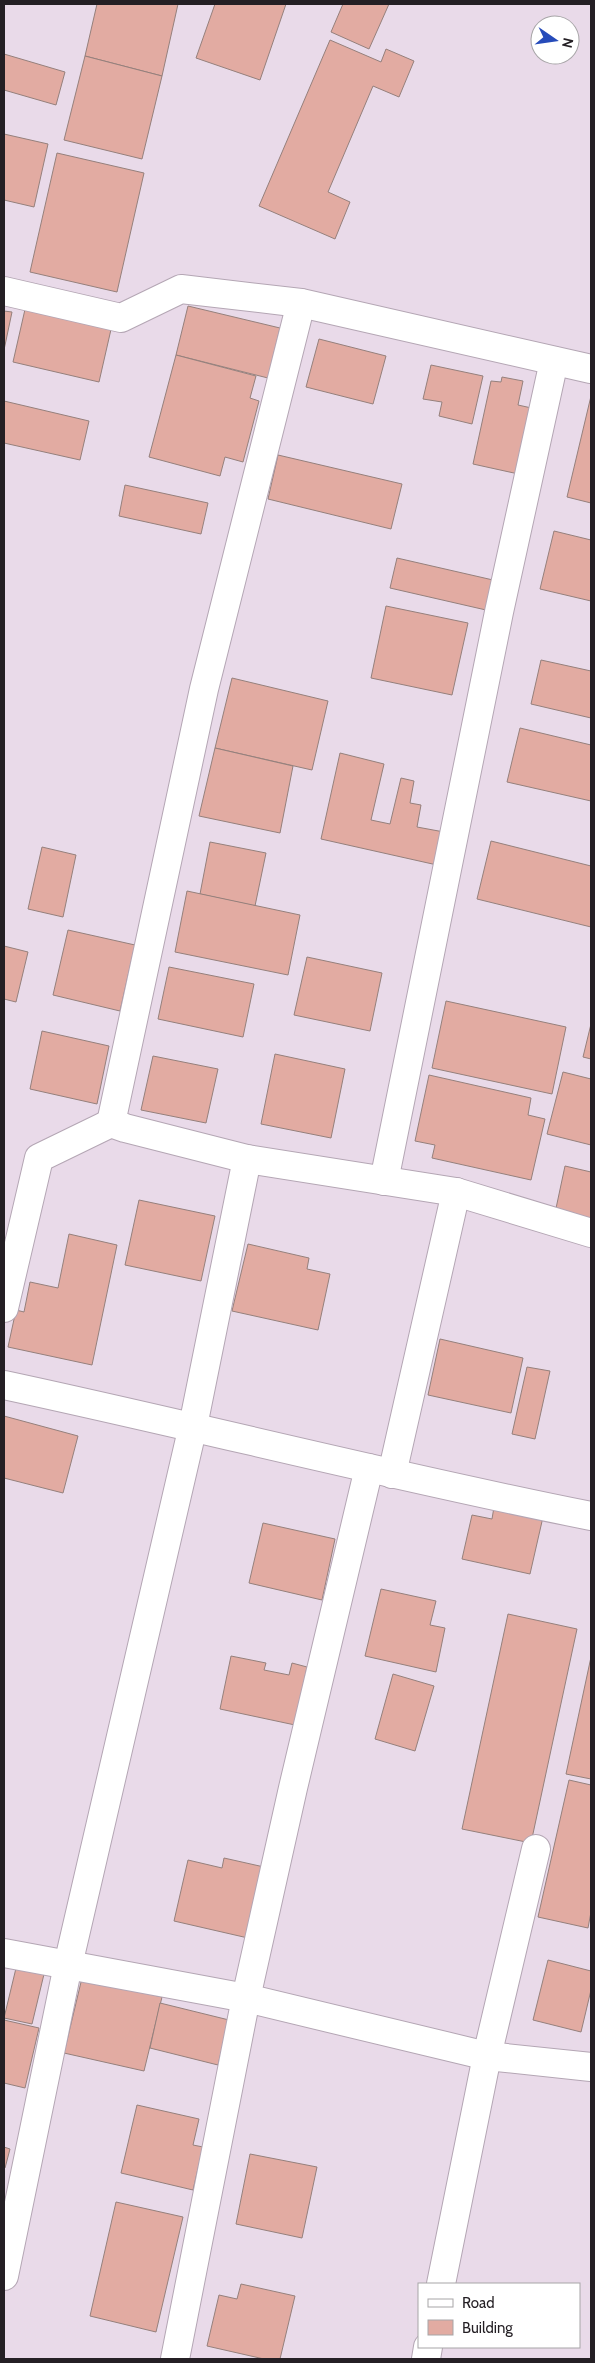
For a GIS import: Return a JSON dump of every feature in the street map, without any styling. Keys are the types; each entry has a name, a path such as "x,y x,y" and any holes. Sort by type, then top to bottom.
{"street":[{"path":"4,291 121,318 181,288 301,302 591,368"},
{"path":"111,1123 204,689 301,302"},
{"path":"384,1181 497,622 554,361"},
{"path":"4,1308 39,1158 111,1123 247,1159 456,1192 591,1233"},
{"path":"4,2276 68,1965 193,1426 247,1159"},
{"path":"176,2359 246,1998 293,1788 456,1192"},
{"path":"4,1385 193,1426 381,1471 591,1516"},
{"path":"441,2283 487,2056 536,1850"},
{"path":"4,1953 246,1998 487,2056 591,2067"}],"building":[{"path":"97,4 178,4 162,76 85,56"},
{"path":"215,4 286,4 260,80 196,58"},
{"path":"343,4 389,4 369,49 331,32"},
{"path":"330,40 381,62 386,49 414,61 399,97 373,86 328,192 350,202 335,239 259,206"},
{"path":"4,54 65,72 56,105 4,90"},
{"path":"85,56 162,76 142,159 64,140"},
{"path":"4,134 48,144 34,207 4,200"},
{"path":"57,153 144,173 117,292 30,272"},
{"path":"26,305 112,325 99,382 13,362"},
{"path":"188,306 280,328 268,378 176,355"},
{"path":"4,311 12,312 4,350"},
{"path":"319,339 386,356 373,404 306,387"},
{"path":"176,355 256,376 250,398 259,401 243,462 225,457 220,476 149,457"},
{"path":"431,365 483,376 472,424 439,416 442,402 423,399"},
{"path":"502,377 523,381 518,405 536,409 523,475 473,464 491,381 501,382"},
{"path":"591,396 591,503 567,497"},
{"path":"4,401 89,421 80,460 4,443"},
{"path":"278,455 402,484 391,529 268,499"},
{"path":"125,485 208,503 201,534 119,516"},
{"path":"554,531 591,540 591,601 540,589"},
{"path":"397,558 493,580 486,610 390,588"},
{"path":"386,606 468,623 452,695 371,678"},
{"path":"541,660 591,671 591,718 531,704"},
{"path":"232,678 328,701 312,770 215,748"},
{"path":"520,728 591,745 591,801 507,782"},
{"path":"215,748 293,766 280,833 199,816"},
{"path":"340,753 384,764 371,820 390,824 401,778 414,781 410,803 421,805 417,827 444,832 437,865 321,839"},
{"path":"491,841 591,866 591,927 477,899"},
{"path":"210,842 266,853 255,906 200,894"},
{"path":"42,847 76,855 63,917 28,909"},
{"path":"187,891 300,915 288,975 175,952"},
{"path":"68,930 135,945 120,1011 53,995"},
{"path":"4,946 28,952 16,1002 4,999"},
{"path":"307,957 382,973 370,1031 294,1015"},
{"path":"169,967 254,984 243,1037 158,1019"},
{"path":"446,1001 566,1027 552,1094 432,1068"},
{"path":"591,1024 591,1059 583,1057"},
{"path":"42,1031 109,1046 97,1104 30,1089"},
{"path":"275,1054 345,1069 331,1138 261,1124"},
{"path":"153,1056 218,1069 206,1123 141,1110"},
{"path":"563,1072 591,1079 591,1145 547,1134"},
{"path":"429,1075 531,1098 528,1115 545,1119 531,1180 432,1158 435,1145 415,1141"},
{"path":"565,1166 591,1172 591,1220 555,1213"},
{"path":"139,1200 215,1216 201,1281 125,1265"},
{"path":"69,1234 117,1245 92,1365 8,1347 16,1310 24,1312 30,1282 58,1288"},
{"path":"248,1244 309,1258 307,1269 330,1274 318,1330 232,1311"},
{"path":"440,1339 523,1358 511,1413 428,1395"},
{"path":"527,1367 550,1371 535,1439 512,1434"},
{"path":"4,1416 78,1436 63,1493 4,1478"},
{"path":"494,1507 543,1517 530,1574 462,1559 472,1515 492,1519"},
{"path":"263,1523 335,1539 322,1600 249,1583"},
{"path":"381,1589 436,1601 430,1625 445,1628 436,1672 365,1656"},
{"path":"508,1614 577,1629 531,1843 462,1829"},
{"path":"231,1656 266,1663 264,1670 289,1675 292,1663 307,1667 295,1725 220,1709"},
{"path":"591,1657 591,1779 566,1774"},
{"path":"393,1674 434,1686 415,1751 375,1739"},
{"path":"569,1780 591,1785 591,1912 588,1928 538,1917"},
{"path":"224,1858 264,1867 248,1938 174,1921 188,1860 222,1868"},
{"path":"548,1960 591,1971 591,1990 581,2032 533,2020"},
{"path":"17,1964 45,1970 32,2024 4,2018"},
{"path":"82,1978 162,1997 144,2071 64,2053"},
{"path":"160,2003 229,2020 218,2065 150,2048"},
{"path":"4,2020 39,2028 25,2088 4,2083"},
{"path":"137,2105 199,2119 193,2145 203,2147 193,2190 121,2173"},
{"path":"4,2147 10,2149 5,2168 4,2167"},
{"path":"250,2154 317,2167 302,2238 236,2224"},
{"path":"116,2202 183,2217 156,2332 90,2316"},
{"path":"241,2284 295,2296 280,2359 264,2359 207,2346 219,2295 237,2299"}]}
